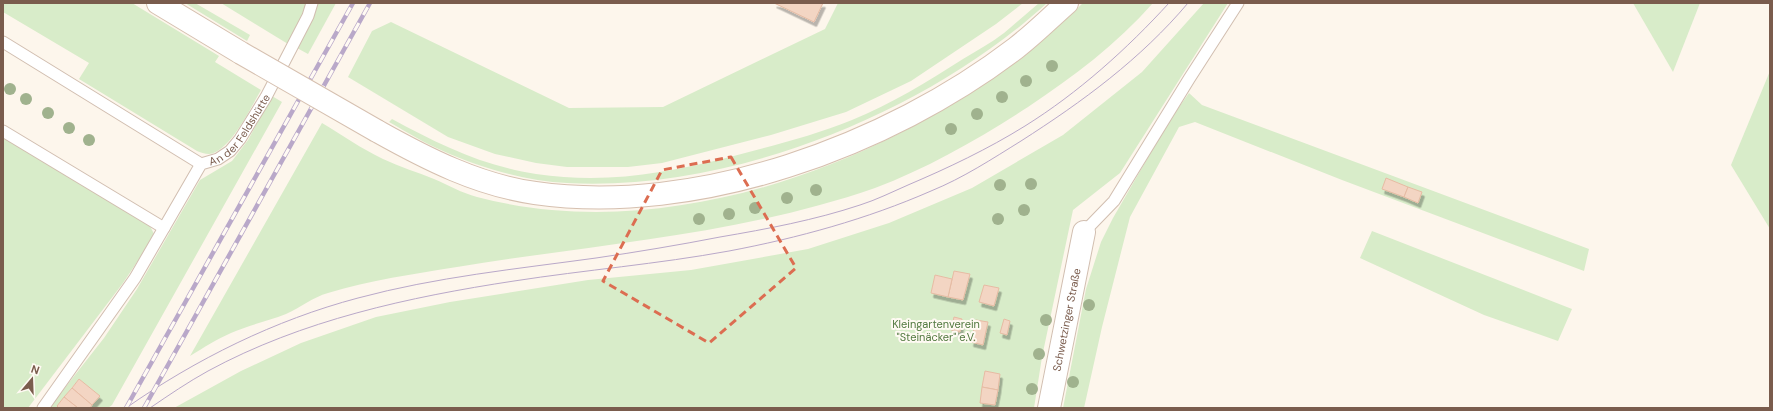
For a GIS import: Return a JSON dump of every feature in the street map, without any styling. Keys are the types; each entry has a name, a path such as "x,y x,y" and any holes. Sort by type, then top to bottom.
{"street":[{"path":"158,3 377,132 435,162 463,174 506,187 534,193 597,197 628,197 676,192 747,177 830,151 885,127 963,83 1015,48 1067,3"},
{"name":"Schwetzinger Straße","path":"1049,408 1084,232"}],"lane":[{"name":"An der Feldshütte","path":"43,408 130,284 201,164 218,159 230,151 240,138 266,97 308,16 312,3"},
{"path":"1084,232 1114,201 1188,79 1238,3"},
{"path":"3,42 201,164"},
{"path":"3,131 164,228"}],"highlighted area":[{"path":"731,157 796,268 709,343 603,281 662,170"}],"green space":[{"path":"3,3 132,3 219,56 215,62 261,90 239,128 225,146 209,154 197,151 79,79 89,63 3,12"},
{"path":"185,3 195,3 250,35 247,41"},
{"path":"221,3 309,3 288,44"},
{"path":"316,3 336,3 308,54 297,48"},
{"path":"838,3 1023,3 996,24 911,81 846,112 771,135 662,163 628,167 567,167 536,163 495,154 448,137 348,77 372,31 391,22 569,108 663,107 825,29"},
{"path":"1039,3 1047,3 999,43 944,79 886,111 824,138 759,159 694,174 630,182 567,183 536,180 504,173 473,163 429,144 389,122 392,119 426,137 479,160 498,166 536,174 586,178 634,176 681,168 730,157 792,140 837,126 866,114 909,92 989,44"},
{"path":"1083,3 1153,3 1125,32 1094,59 1028,107 953,152 915,171 875,188 824,204 720,228 457,267 360,284 322,295 286,314 231,333 190,356 322,123 383,159 477,197 557,210 638,210 721,198 802,175 881,143 955,102 1023,55"},
{"name":"Kleingartenverein \"Steinäcker\" e.V.","path":"1204,3 1228,3 1120,173 1073,210 1042,357 1034,408 174,408 241,371 301,343 376,317 450,302 588,280 691,270 808,249 889,223 972,188 1063,135 1142,72"},
{"path":"1633,3 1700,3 1673,72"},
{"path":"1770,71 1770,229 1731,165"},
{"path":"1189,93 1202,105 1589,249 1584,271 1342,180 1195,122 1179,127 1130,217 1102,327 1084,408 1063,408 1086,289 1101,242 1113,218 1169,121"},
{"path":"272,96 282,102 112,405 108,408 90,408 99,396 79,379 57,406 59,408 49,408 104,338 137,289 200,180 232,161 248,140"},
{"path":"3,135 149,224 154,234 123,283 28,408 3,408"},
{"path":"1372,231 1572,309 1558,341 1484,315 1360,258"}],"building":[{"path":"774,3 823,3 814,22"},
{"path":"1386,178 1408,187 1404,197 1382,189"},
{"path":"1408,187 1422,192 1418,203 1404,197"},
{"path":"954,271 970,274 963,300 948,297"},
{"path":"935,275 952,279 948,297 931,293"},
{"path":"984,285 999,288 994,306 979,302"},
{"path":"954,317 962,319 960,332 951,330"},
{"path":"1004,319 1010,321 1007,335 1000,333"},
{"path":"976,320 988,322 983,345 971,342"},
{"path":"985,371 1000,374 998,390 982,387"},
{"path":"79,379 100,396 92,405 72,388"},
{"path":"982,387 998,390 995,405 980,403"},
{"path":"72,388 92,405 90,408 78,408 64,397"},
{"path":"64,397 78,408 59,408 57,406"}],"tram line":[{"path":"126,408 180,373 237,343 297,318 358,298 417,284 446,279 674,246 755,231 791,224 872,201 968,158 997,143 1045,113 1083,85 1136,37 1169,3"},
{"path":"150,408 201,375 244,353 318,324 357,313 396,303 475,287 675,260 755,246 832,227 907,201 943,186 977,168 1066,111 1131,61 1151,43 1188,3"}],"railway":[{"path":"126,408 353,3"},
{"path":"144,408 370,3"}]}
